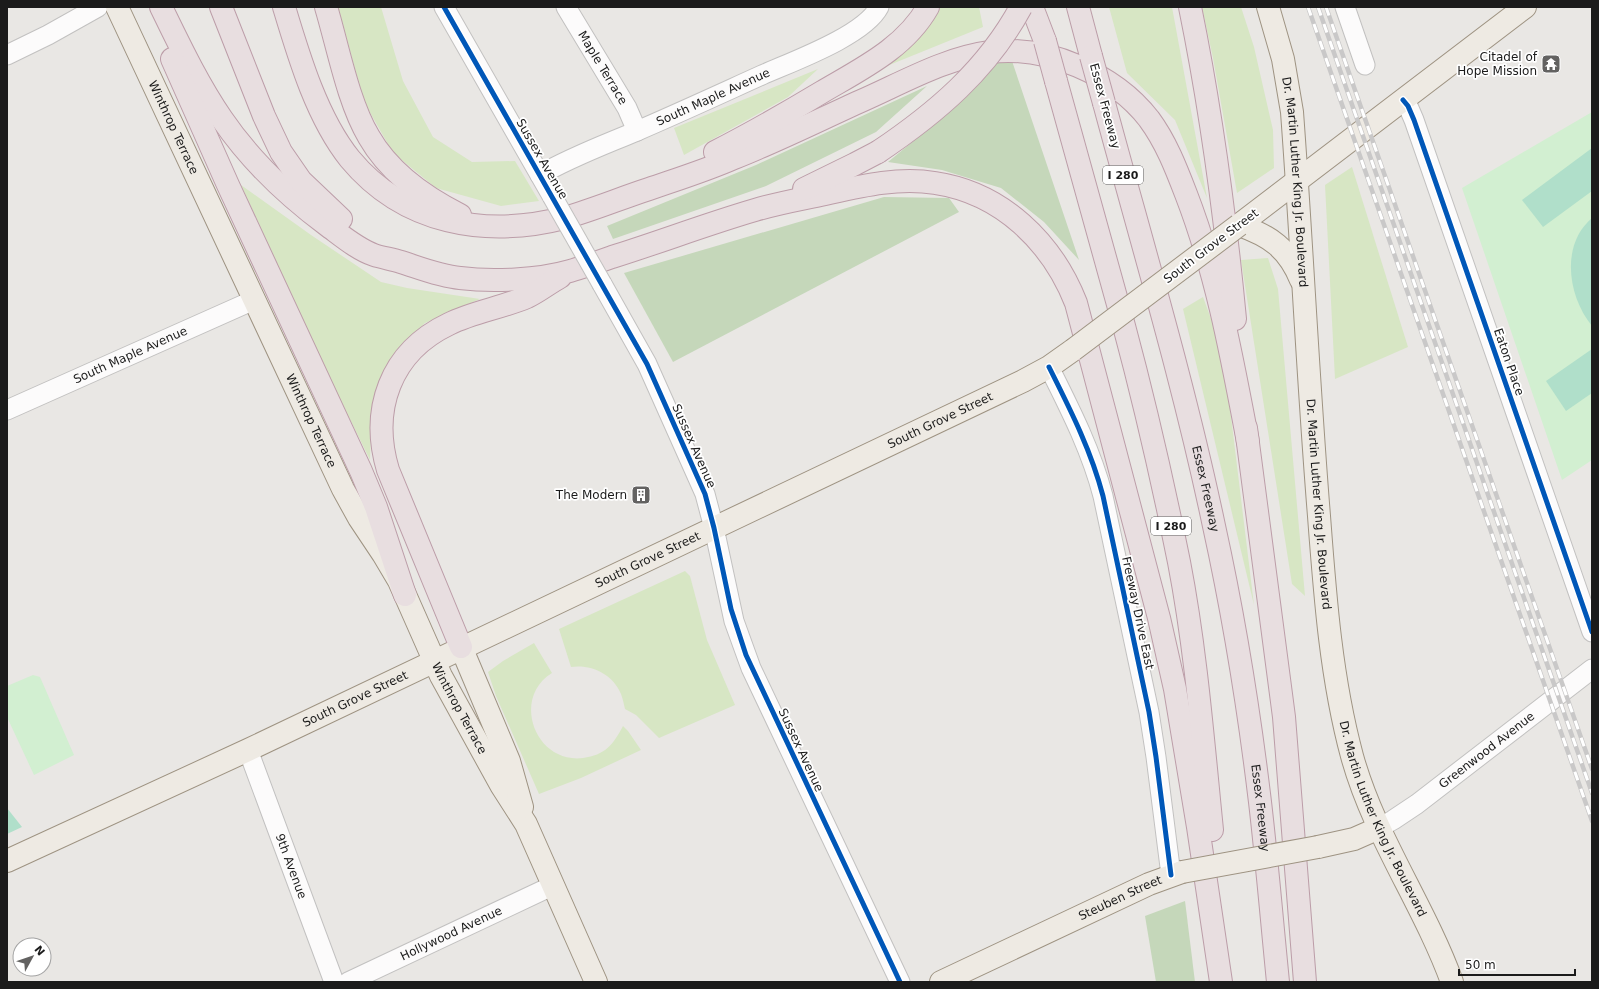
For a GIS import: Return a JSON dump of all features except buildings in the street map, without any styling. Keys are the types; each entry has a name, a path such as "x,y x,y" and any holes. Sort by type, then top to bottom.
{"highway":[{"path":"284,7 318,103 334,136 352,161 374,183 397,200 410,207 436,218 451,222 487,226 518,226 548,222 583,212 638,193 735,158 928,71 967,57 993,52 1019,52 1058,59 1081,67 1108,81 1132,101 1151,122 1170,155 1198,228 1213,277 1227,333 1248,442"},
{"path":"326,7 353,102 363,127 376,148 398,172 426,196 463,216 487,226"},
{"path":"849,76 885,45 913,7"},
{"path":"638,193 748,135 882,56 898,44 911,30 928,7"},
{"path":"755,210 832,176 878,152 930,115 970,77 1004,34 1021,7"},
{"path":"1032,7 1044,41"},
{"name":"I 280","path":"1036,7 1044,41 1126,335 1163,484 1179,564 1188,618 1202,727 1228,982"},
{"name":"Essex Freeway","path":"1078,7 1182,386 1203,472 1226,582 1249,720 1260,802 1278,982"},
{"path":"1190,7 1210,114 1220,188 1231,276 1248,442 1278,661 1284,717 1305,982"},
{"path":"223,11 270,130 293,172 337,216 382,245 394,259"},
{"path":"164,13 200,84 215,109 259,164 297,201 339,234 374,255 394,259 431,272 459,278 486,280 521,279 568,272 755,210 838,191 893,181 921,181 946,185 980,197 1010,214 1038,239 1060,270 1072,292 1159,618 1183,733 1221,982"},
{"path":"164,13 169,54 361,471 376,507 405,595"},
{"path":"461,648 388,470 380,433 384,399 392,379 405,358 429,335 459,320 527,297 568,272"}],"main road":[{"name":"Winthrop Terrace","path":"117,7 343,489 359,518 391,567 434,660 491,769 526,824 596,982"},
{"name":"Dr. Martin Luther King Jr. Boulevard","path":"1268,7 1281,52 1289,88 1298,181 1316,483 1329,622 1336,677 1346,732 1366,798 1379,828 1428,927 1452,982"},
{"name":"South Grove Street","path":"7,861 248,750 1049,367 1298,181 1525,7"},
{"path":"1239,225 1265,236 1287,254 1297,270 1304,291"},
{"name":"Winthrop Terrace","path":"461,648 509,761 526,824"},
{"name":"Steuben Street","path":"941,982 1149,884 1176,873 1318,847 1354,839 1379,828"}],"street":[{"path":"7,55 54,32 98,7"},
{"name":"Sussex Avenue","path":"444,7 647,364 700,481 714,528 731,609 746,655 900,982"},
{"name":"Maple Terrace","path":"566,7 627,108 637,130"},
{"name":"South Maple Avenue","path":"540,175 570,159 834,42 863,24 879,7"},
{"path":"1345,7 1365,65"},
{"name":"Eaton Place","path":"1403,100 1408,106 1414,120 1592,632"},
{"name":"South Maple Avenue","path":"7,410 254,300"},
{"name":"Freeway Drive East","path":"1049,367 1084,439 1103,496 1149,712 1159,780 1176,873"},
{"name":"Greenwood Avenue","path":"1379,828 1417,804 1592,670"},
{"name":"9th Avenue","path":"248,750 334,982"},
{"name":"Hollywood Avenue","path":"348,982 554,885"}],"green space":[{"path":"338,7 381,7 403,81 433,137 472,162 515,161 539,201 501,206 436,188 393,153 364,102"},
{"path":"938,7 979,7 983,27 882,68"},
{"path":"1109,7 1172,7 1207,198 1175,120 1127,73"},
{"path":"1202,7 1241,7 1254,47 1273,130 1274,168 1237,193 1213,58"},
{"path":"1012,61 1079,260 1044,222 1001,188 942,170 888,162 923,133 996,63"},
{"path":"818,69 788,97 684,155 674,128"},
{"path":"927,86 876,132 766,186 613,239 607,226 756,165"},
{"path":"1592,112 1592,460 1562,480 1462,188"},
{"path":"1592,148 1592,191 1543,227 1522,200"},
{"path":"1352,167 1408,347 1335,379 1325,185"},
{"path":"241,185 311,235 381,282 407,288 480,299 425,323 390,359 372,408 370,460 336,391"},
{"path":"884,197 949,198 959,212 673,362 624,273"},
{"path":"1592,218 1592,326 1577,301 1571,271 1575,242 1582,229"},
{"path":"1268,258 1278,289 1305,596 1292,584 1241,260"},
{"path":"1203,297 1223,351 1254,605 1183,309"},
{"path":"1592,349 1592,393 1566,411 1546,381"},
{"path":"685,571 690,576 707,640 735,705 659,738 636,715 625,709 622,696 613,681 607,676 594,669 586,667 571,667 559,629"},
{"path":"534,643 552,673 540,684 533,698 531,712 534,727 541,740 552,751 566,757 591,757 608,748 616,739 623,726 641,750 581,778 539,794 496,696 488,672 503,661"},
{"path":"33,675 40,677 74,755 34,775 7,717 7,686"},
{"path":"7,808 22,827 7,834"},
{"path":"1185,901 1195,982 1156,982 1145,916"}],"railway":[{"path":"1308,7 1592,821"},
{"path":"1318,7 1592,793"},
{"path":"1326,7 1592,769"}],"cycle path":[{"path":"444,7 647,364 705,494 714,528 731,609 746,655 900,982"},
{"path":"1403,100 1408,106 1414,120 1592,632"},
{"path":"1049,367 1086,446 1103,496 1149,712 1171,875"}],"place":[{"name":"Citadel of Hope Mission","path":"1551,64"},
{"name":"The Modern","path":"641,495"}]}
